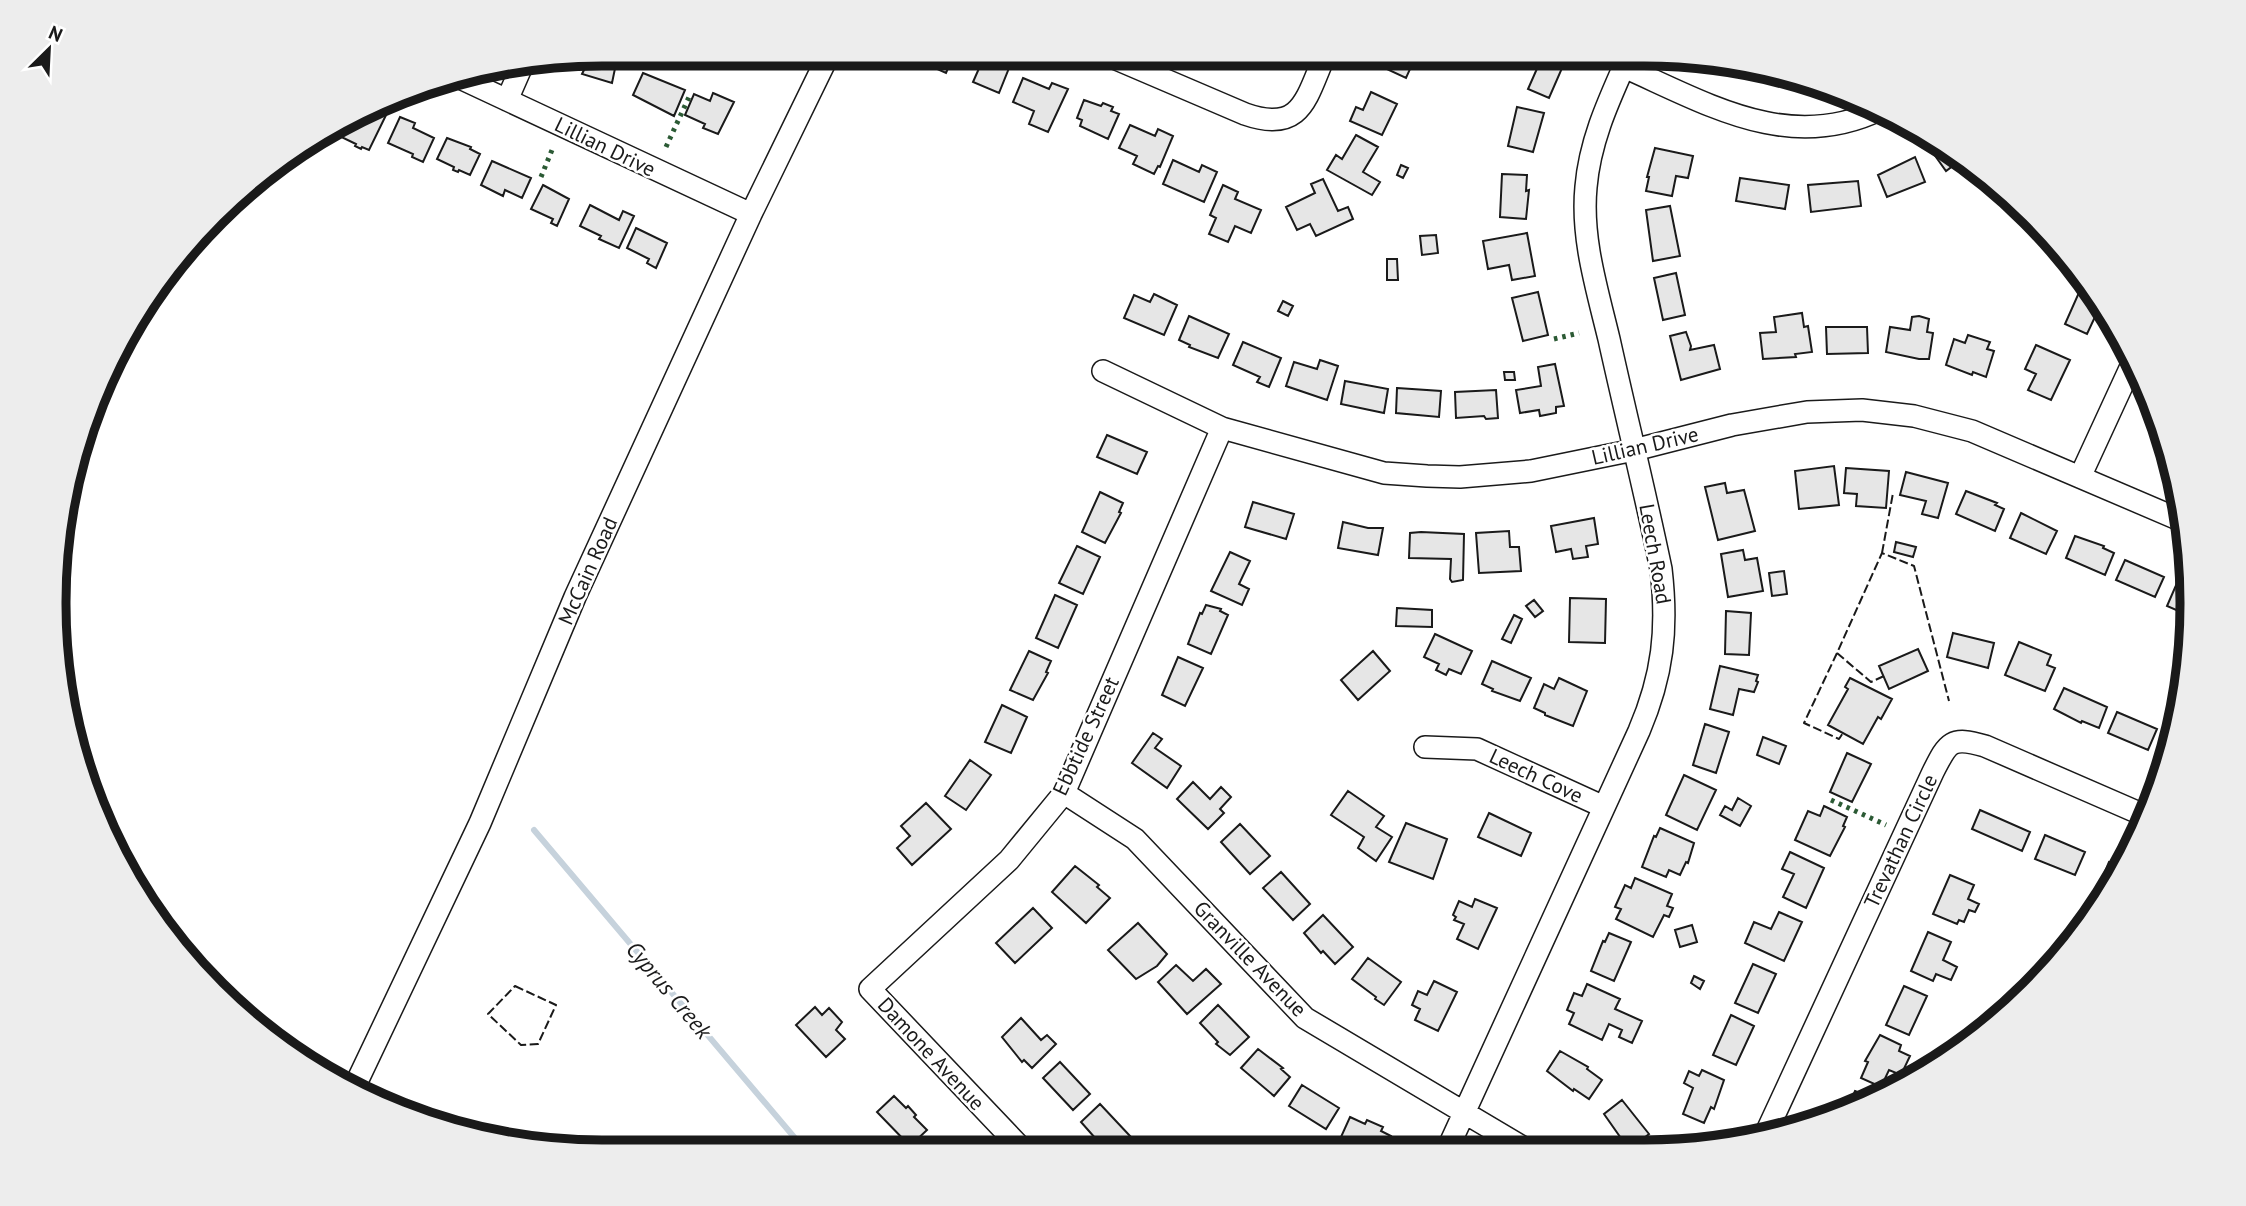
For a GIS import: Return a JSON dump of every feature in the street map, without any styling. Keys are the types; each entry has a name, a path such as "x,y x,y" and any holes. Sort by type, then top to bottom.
{"street":[{"name":"McCain Road","path":"358,1080 480,823 575,597 751,214 823,66"},
{"path":"1133,66 1258,119 1285,120 1298,110 1320,66"},
{"name":"Leech Road","path":"1452,1140 1647,712 1656,687 1665,637 1666,606 1661,569 1586,234 1585,209 1592,149 1602,114 1625,66"},
{"path":"1637,66 1745,119 1809,128 1839,125 1865,115"},
{"path":"507,100 519,73"},
{"name":"Lillian Drive","path":"471,83 751,214"},
{"name":"Lillian Drive","path":"1103,371 1222,428 1384,473 1427,476 1460,477 1531,471 1634,450 1732,425 1807,412 1862,410 1914,416 1958,426 2172,516"},
{"path":"2081,477 2128,374"},
{"name":"Ebbtide Street","path":"870,989 1009,860 1064,793 1222,428"},
{"name":"Trevathan Circle","path":"1770,1124 1933,772 1945,750 1953,742 1964,740 1984,746 2137,812"},
{"name":"Leech Cove","path":"1425,747 1477,749 1604,807"},
{"name":"Granville Avenue","path":"1064,793 1135,839 1305,1018 1511,1140"},
{"name":"Damone Avenue","path":"870,989 1013,1140"}],"building":[{"path":"616,66 612,83 582,74 586,67"},
{"path":"930,66 949,66 946,73"},
{"path":"980,66 1009,68 999,93 973,82"},
{"path":"1380,66 1411,66 1406,78"},
{"path":"1538,66 1563,66 1549,98 1528,89"},
{"path":"643,73 685,90 674,116 633,95"},
{"path":"1023,78 1049,89 1052,83 1068,89 1048,132 1029,124 1034,111 1013,102"},
{"path":"1371,92 1397,104 1382,135 1350,121 1356,107 1363,110"},
{"path":"713,93 734,102 718,134 703,128 705,124 685,115 694,94 710,101"},
{"path":"1084,100 1113,107 1111,111 1119,114 1108,139 1080,126 1082,120 1077,118"},
{"path":"1517,107 1544,113 1533,152 1508,146"},
{"path":"388,112 369,150 362,147 361,149 355,146 356,144 339,136"},
{"path":"400,117 415,123 413,128 434,138 423,162 412,157 413,154 388,143"},
{"path":"1130,125 1155,136 1158,129 1173,136 1160,167 1158,166 1154,174 1133,164 1137,156 1119,148"},
{"path":"1356,135 1378,147 1363,172 1380,182 1372,195 1327,170 1336,155 1342,159"},
{"path":"447,138 471,147 470,149 480,154 470,175 453,170 454,167 437,159"},
{"path":"1655,148 1693,156 1688,178 1676,176 1672,196 1646,191"},
{"path":"1932,151 1953,166 1946,171"},
{"path":"1915,157 1925,182 1887,197 1878,175"},
{"path":"1173,160 1199,172 1202,165 1217,172 1204,202 1163,184"},
{"path":"492,161 531,178 522,198 505,190 503,196 481,185"},
{"path":"1401,165 1408,168 1403,178 1397,175"},
{"path":"1502,174 1527,175 1526,191 1529,190 1526,219 1500,217"},
{"path":"1740,178 1789,185 1785,209 1736,201"},
{"path":"1323,179 1338,211 1348,207 1353,219 1316,236 1310,224 1297,230 1286,207 1315,193 1311,184"},
{"path":"1858,181 1861,206 1811,212 1808,185"},
{"path":"543,185 569,199 557,226 551,223 553,219 531,209"},
{"path":"1223,185 1238,192 1235,199 1261,210 1251,233 1235,226 1228,242 1209,234 1216,218 1210,215"},
{"path":"590,205 619,220 623,211 634,216 619,248 580,226"},
{"path":"1670,206 1680,256 1653,261 1646,210"},
{"path":"636,228 667,243 656,268 647,263 649,259 627,248"},
{"path":"1527,233 1535,276 1512,280 1509,265 1488,269 1483,241"},
{"path":"1436,235 1438,253 1422,255 1420,236"},
{"path":"1387,259 1397,259 1398,280 1387,280"},
{"path":"1676,273 1685,315 1663,320 1654,278"},
{"path":"2080,291 2096,315 2087,334 2065,324"},
{"path":"1538,292 1548,335 1523,341 1512,298"},
{"path":"1154,294 1177,305 1164,335 1124,318 1134,295 1150,302"},
{"path":"1283,301 1293,306 1288,316 1278,311"},
{"path":"1802,313 1804,327 1808,326 1812,352 1795,354 1796,357 1763,359 1760,333 1776,332 1774,317"},
{"path":"1189,316 1229,334 1218,358 1189,347 1190,345 1179,340"},
{"path":"1912,317 1929,319 1927,332 1933,333 1929,359 1886,352 1890,327 1910,330"},
{"path":"1826,327 1867,327 1868,353 1827,354"},
{"path":"1686,332 1690,350 1714,345 1720,369 1681,380 1670,336"},
{"path":"1968,335 1990,342 1987,349 1994,351 1986,377 1973,372 1972,375 1946,365 1954,339 1965,343"},
{"path":"1243,342 1281,358 1269,387 1257,382 1260,377 1233,365"},
{"path":"2036,345 2070,360 2051,400 2028,390 2036,374 2025,369"},
{"path":"1320,360 1338,366 1327,400 1286,386 1294,362 1317,369"},
{"path":"1555,364 1564,406 1556,407 1556,413 1540,416 1539,410 1520,413 1516,390 1541,386 1538,367"},
{"path":"1504,372 1514,372 1515,380 1505,380"},
{"path":"1345,381 1388,389 1384,413 1341,404"},
{"path":"1397,388 1441,391 1439,417 1396,413"},
{"path":"1496,390 1498,418 1456,418 1455,392"},
{"path":"1107,435 1147,452 1137,474 1097,457"},
{"path":"1834,466 1839,505 1799,509 1795,471"},
{"path":"1846,468 1889,471 1886,508 1856,506 1857,494 1844,493"},
{"path":"1906,472 1948,483 1938,518 1922,514 1926,501 1900,495"},
{"path":"1725,483 1727,493 1744,490 1755,531 1718,540 1705,487"},
{"path":"1966,491 1997,503 1995,505 2004,509 1995,531 1956,514"},
{"path":"1100,492 1123,503 1119,512 1121,513 1105,543 1082,532"},
{"path":"1253,502 1294,514 1286,539 1245,527"},
{"path":"2021,513 2057,531 2046,554 2010,538"},
{"path":"1594,518 1598,544 1586,546 1588,557 1573,559 1571,549 1556,552 1551,526"},
{"path":"1343,522 1368,528 1383,528 1378,555 1338,548"},
{"path":"1509,531 1510,547 1519,547 1521,571 1479,573 1476,533"},
{"path":"1410,533 1464,534 1463,580 1452,582 1450,579 1451,559 1409,558"},
{"path":"2075,536 2104,546 2103,548 2114,553 2105,575 2066,558"},
{"path":"1896,542 1916,547 1913,557 1894,552"},
{"path":"1077,546 1100,557 1083,594 1059,583"},
{"path":"1743,550 1745,560 1757,558 1763,591 1728,597 1721,554"},
{"path":"1230,552 1250,561 1239,584 1249,589 1242,605 1211,591"},
{"path":"2125,560 2164,577 2155,597 2116,580"},
{"path":"1784,571 1787,594 1772,596 1769,573"},
{"path":"2177,583 2179,584 2180,611 2167,606"},
{"path":"1055,595 1077,605 1058,648 1036,638"},
{"path":"1570,598 1606,599 1605,643 1569,642"},
{"path":"1534,600 1543,611 1535,617 1526,606"},
{"path":"1206,605 1221,609 1220,611 1228,615 1211,654 1188,644"},
{"path":"1397,608 1432,610 1432,627 1396,626"},
{"path":"1726,611 1751,613 1749,655 1725,654"},
{"path":"1514,615 1522,619 1511,643 1502,639"},
{"path":"1953,633 1994,643 1988,668 1947,657"},
{"path":"1435,634 1472,651 1461,674 1449,669 1446,675 1436,670 1439,664 1424,657"},
{"path":"2019,642 2051,655 2047,665 2055,668 2045,691 2005,675"},
{"path":"1918,649 1928,671 1889,689 1879,666"},
{"path":"1029,651 1051,661 1046,672 1048,673 1033,700 1010,690"},
{"path":"1373,651 1390,671 1358,700 1341,680"},
{"path":"1178,657 1203,668 1185,706 1162,695"},
{"path":"1492,661 1531,678 1520,701 1492,691 1493,689 1482,684"},
{"path":"1720,666 1758,675 1754,692 1739,689 1733,715 1710,709"},
{"path":"1559,678 1587,691 1573,726 1534,708 1544,684 1554,689"},
{"path":"1850,678 1892,699 1863,744 1828,725 1848,689 1845,687"},
{"path":"2064,688 2107,707 2099,728 2082,721 2081,723 2054,709"},
{"path":"1002,705 1027,717 1011,753 985,742"},
{"path":"2117,712 2157,729 2148,750 2108,733"},
{"path":"1705,724 1729,732 1716,773 1693,765"},
{"path":"1153,733 1162,739 1155,748 1181,766 1167,788 1132,763"},
{"path":"1763,737 1786,746 1779,764 1757,755"},
{"path":"1847,753 1871,764 1852,802 1830,792"},
{"path":"970,760 991,775 966,810 945,796"},
{"path":"1684,775 1716,790 1697,830 1666,815"},
{"path":"1193,782 1210,799 1221,787 1231,797 1220,809 1224,813 1208,829 1177,799"},
{"path":"1348,791 1384,816 1376,827 1392,837 1376,861 1358,848 1364,837 1331,815"},
{"path":"1738,798 1751,806 1740,826 1720,815 1725,806 1732,810"},
{"path":"926,803 951,829 912,865 897,848 910,836 901,826"},
{"path":"1824,806 1847,817 1843,826 1845,827 1830,856 1795,840 1808,811 1820,816"},
{"path":"1980,810 2030,832 2022,851 1972,829"},
{"path":"1489,813 1531,833 1521,856 1478,837"},
{"path":"1406,823 1447,839 1433,879 1389,862"},
{"path":"1240,824 1270,856 1250,874 1221,842"},
{"path":"1660,828 1694,843 1688,863 1686,862 1680,875 1669,870 1666,877 1642,867"},
{"path":"2045,835 2085,852 2075,875 2035,859"},
{"path":"1790,852 1824,868 1806,908 1783,897 1794,874 1782,869"},
{"path":"2109,862 2112,863 2108,871 2100,884"},
{"path":"1075,866 1099,885 1097,887 1110,898 1086,923 1052,892"},
{"path":"1281,872 1310,904 1293,920 1263,888"},
{"path":"1950,875 1974,885 1968,899 1979,904 1975,912 1969,910 1964,922 1959,920 1957,924 1933,914"},
{"path":"1635,878 1672,894 1667,906 1673,908 1669,917 1664,915 1653,937 1616,919 1621,909 1615,907 1625,885 1631,888"},
{"path":"1475,899 1497,908 1478,949 1457,939 1464,924 1454,920 1456,917 1453,915 1459,901 1472,907"},
{"path":"1033,908 1052,928 1015,963 996,943"},
{"path":"1779,912 1802,922 1784,961 1745,943 1754,922 1771,929"},
{"path":"1323,915 1353,947 1335,964 1323,951 1321,953 1304,933"},
{"path":"1138,923 1167,954 1157,966 1136,979 1108,950"},
{"path":"1692,925 1697,942 1680,947 1675,930"},
{"path":"1928,932 1951,942 1943,960 1957,967 1951,980 1936,974 1933,981 1911,971"},
{"path":"1609,933 1631,942 1614,981 1591,971"},
{"path":"1368,958 1401,982 1384,1005 1352,979"},
{"path":"1753,964 1776,974 1758,1013 1735,1003"},
{"path":"1176,965 1193,981 1206,969 1221,984 1187,1014 1158,982"},
{"path":"1694,976 1704,981 1700,989 1691,983"},
{"path":"1434,981 1457,992 1438,1031 1415,1020 1420,1009 1412,1005 1418,991 1427,995"},
{"path":"1587,984 1620,999 1615,1009 1642,1021 1632,1043 1619,1037 1622,1030 1609,1024 1602,1040 1569,1024 1574,1013 1567,1010 1574,993 1582,996"},
{"path":"1904,986 1927,996 1909,1035 1886,1025"},
{"path":"1218,1005 1249,1037 1230,1055 1216,1044 1218,1042 1200,1023"},
{"path":"815,1007 822,1015 829,1008 842,1022 836,1030 845,1039 826,1057 796,1025"},
{"path":"1731,1015 1754,1026 1736,1065 1713,1055"},
{"path":"1021,1018 1041,1040 1047,1035 1056,1044 1032,1068 1024,1060 1022,1062 1002,1037"},
{"path":"1880,1035 1901,1045 1899,1051 1910,1056 1902,1073 1899,1074 1889,1070 1883,1082 1877,1085 1861,1078 1868,1062 1865,1061"},
{"path":"1258,1049 1283,1068 1281,1069 1290,1077 1274,1096 1241,1068"},
{"path":"1560,1051 1588,1067 1587,1069 1602,1080 1589,1099 1574,1089 1573,1091 1547,1071"},
{"path":"1060,1062 1090,1094 1073,1110 1043,1078"},
{"path":"1702,1070 1724,1080 1714,1109 1711,1107 1704,1123 1683,1114 1693,1088 1684,1083 1689,1071 1699,1076"},
{"path":"1302,1085 1339,1108 1326,1129 1289,1106"},
{"path":"894,1096 906,1108 908,1106 916,1115 914,1117 927,1130 916,1140 904,1140 877,1112"},
{"path":"1622,1100 1649,1134 1642,1140 1622,1140 1604,1114"},
{"path":"1100,1104 1130,1136 1126,1140 1097,1140 1081,1122"},
{"path":"1350,1117 1365,1124 1367,1120 1383,1127 1381,1131 1391,1136 1389,1140 1340,1140"}],"waterway":[{"name":"Cyprus Creek","path":"534,830 797,1140"}],"hedge":[{"path":"666,147 689,97"},
{"path":"541,177 552,150"},
{"path":"1554,339 1579,333"},
{"path":"1831,800 1886,825"}],"fence":[{"path":"1882,553 1893,493"},
{"path":"1884,676 1871,682 1837,653 1882,553 1914,566 1949,701"},
{"path":"1837,653 1804,723 1839,739 1843,733"},
{"path":"515,986 556,1005 538,1044 521,1045 488,1014 515,986"}]}
